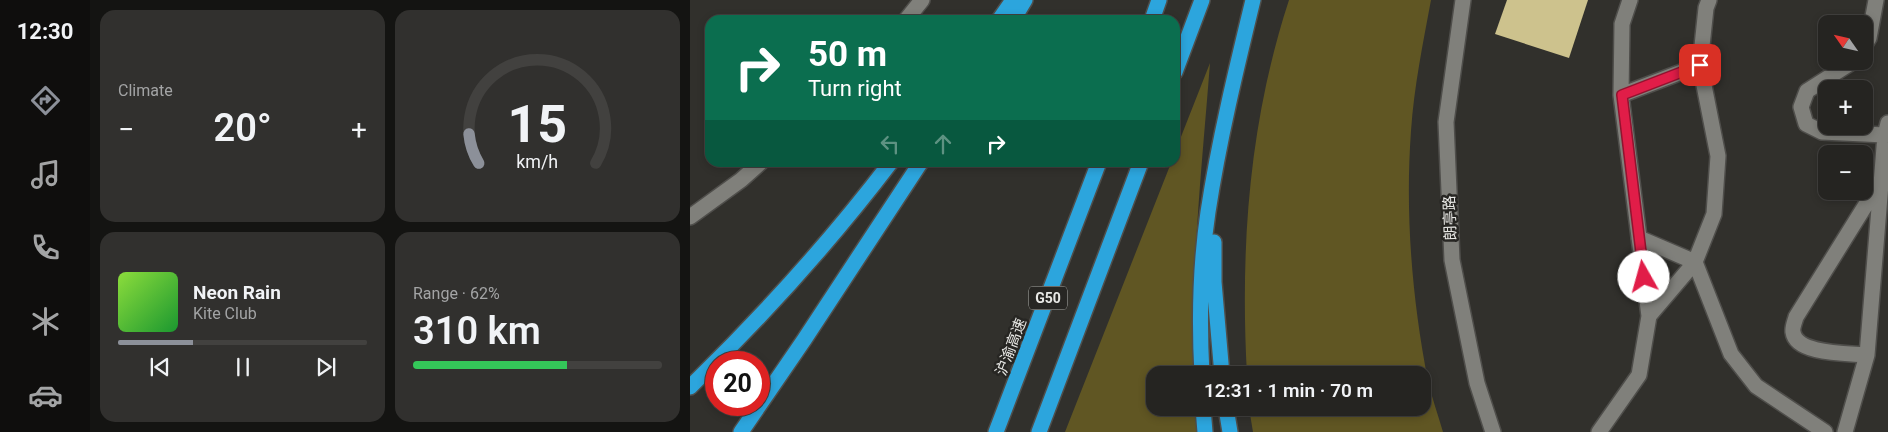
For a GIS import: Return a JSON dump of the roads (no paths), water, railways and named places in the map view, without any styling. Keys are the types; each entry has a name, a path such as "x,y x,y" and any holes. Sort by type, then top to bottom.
{"highway":[{"path":"1002,15 1013,0"},
{"path":"1016,15 1025,0"},
{"path":"1154,15 1159,0"},
{"path":"1180,59 1202,0"},
{"path":"1202,366 1202,282 1208,213 1234,75 1254,0"},
{"path":"1221,144 1215,213 1214,282 1221,366"},
{"path":"690,387 721,357 787,286 863,198 887,167"},
{"path":"740,432 804,340 918,167"},
{"name":"沪渝高速","path":"996,432 1096,167"},
{"name":"G50","path":"1039,432 1140,167"},
{"path":"1204,416 1205,432"},
{"path":"1227,416 1230,432"}],"street":[{"path":"910,15 922,0"},
{"name":"朗亭路","path":"1463,0 1446,122 1452,260 1477,383 1493,432"},
{"path":"1599,432 1639,375 1649,316 1622,95 1622,24 1630,0"},
{"path":"1649,316 1695,262 1714,214 1718,156 1700,65 1706,8 1709,0"},
{"path":"1873,16 1876,0"},
{"path":"1622,95 1700,65"},
{"path":"1840,70 1807,91 1801,107 1806,124 1822,132 1887,129 1882,179 1884,194 1867,355 1845,432"},
{"path":"690,217 741,180 755,167"},
{"path":"1867,355 1815,350 1799,343 1793,332 1796,317 1882,179"},
{"path":"1639,238 1695,262 1731,354 1756,386 1825,432"}]}
